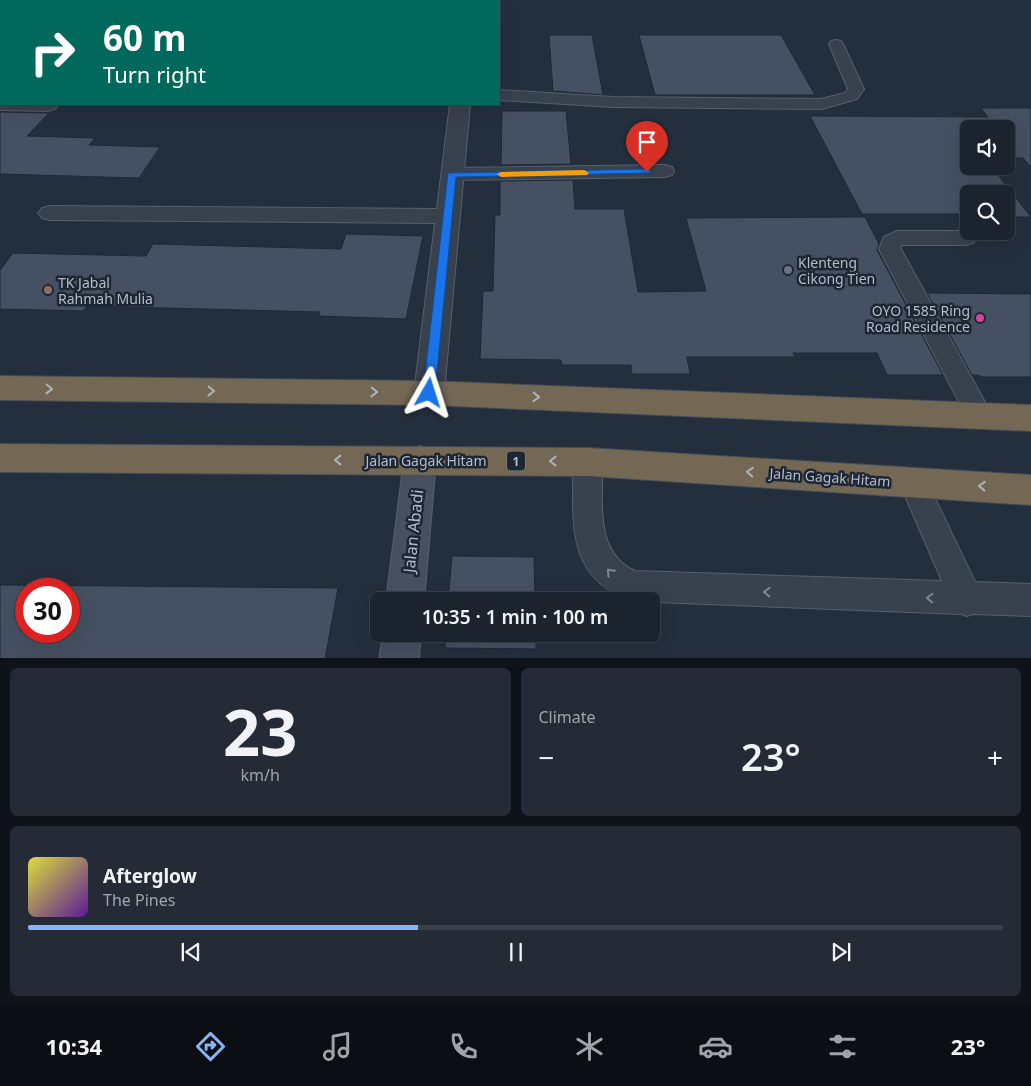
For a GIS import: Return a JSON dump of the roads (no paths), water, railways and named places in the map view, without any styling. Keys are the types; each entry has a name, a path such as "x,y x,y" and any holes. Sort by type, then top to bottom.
{"highway":[{"path":"0,388 429,393 1031,418"},
{"name":"Jalan Gagak Hitam","path":"0,458 588,462 1031,490"}],"street":[{"path":"429,393 460,105"},
{"path":"50,213 448,216"},
{"name":"Jalan Abadi","path":"406,592 420,460"},
{"path":"399,658 401,642"}],"lane":[{"path":"500,95 613,102 822,104 851,96 856,89 836,44"},
{"path":"452,174 665,171"},
{"path":"960,238 897,238 891,242 890,249 979,415"},
{"path":"588,462 588,526 592,544 603,564 615,578 634,587 968,600 1031,600"},
{"path":"913,482 968,600"}],"place":[{"name":"Klenteng Cikong Tien","path":"788,270"},
{"name":"TK Jabal Rahmah Mulia","path":"48,290"},
{"name":"OYO 1585 Ring Road Residence","path":"980,318"}]}
